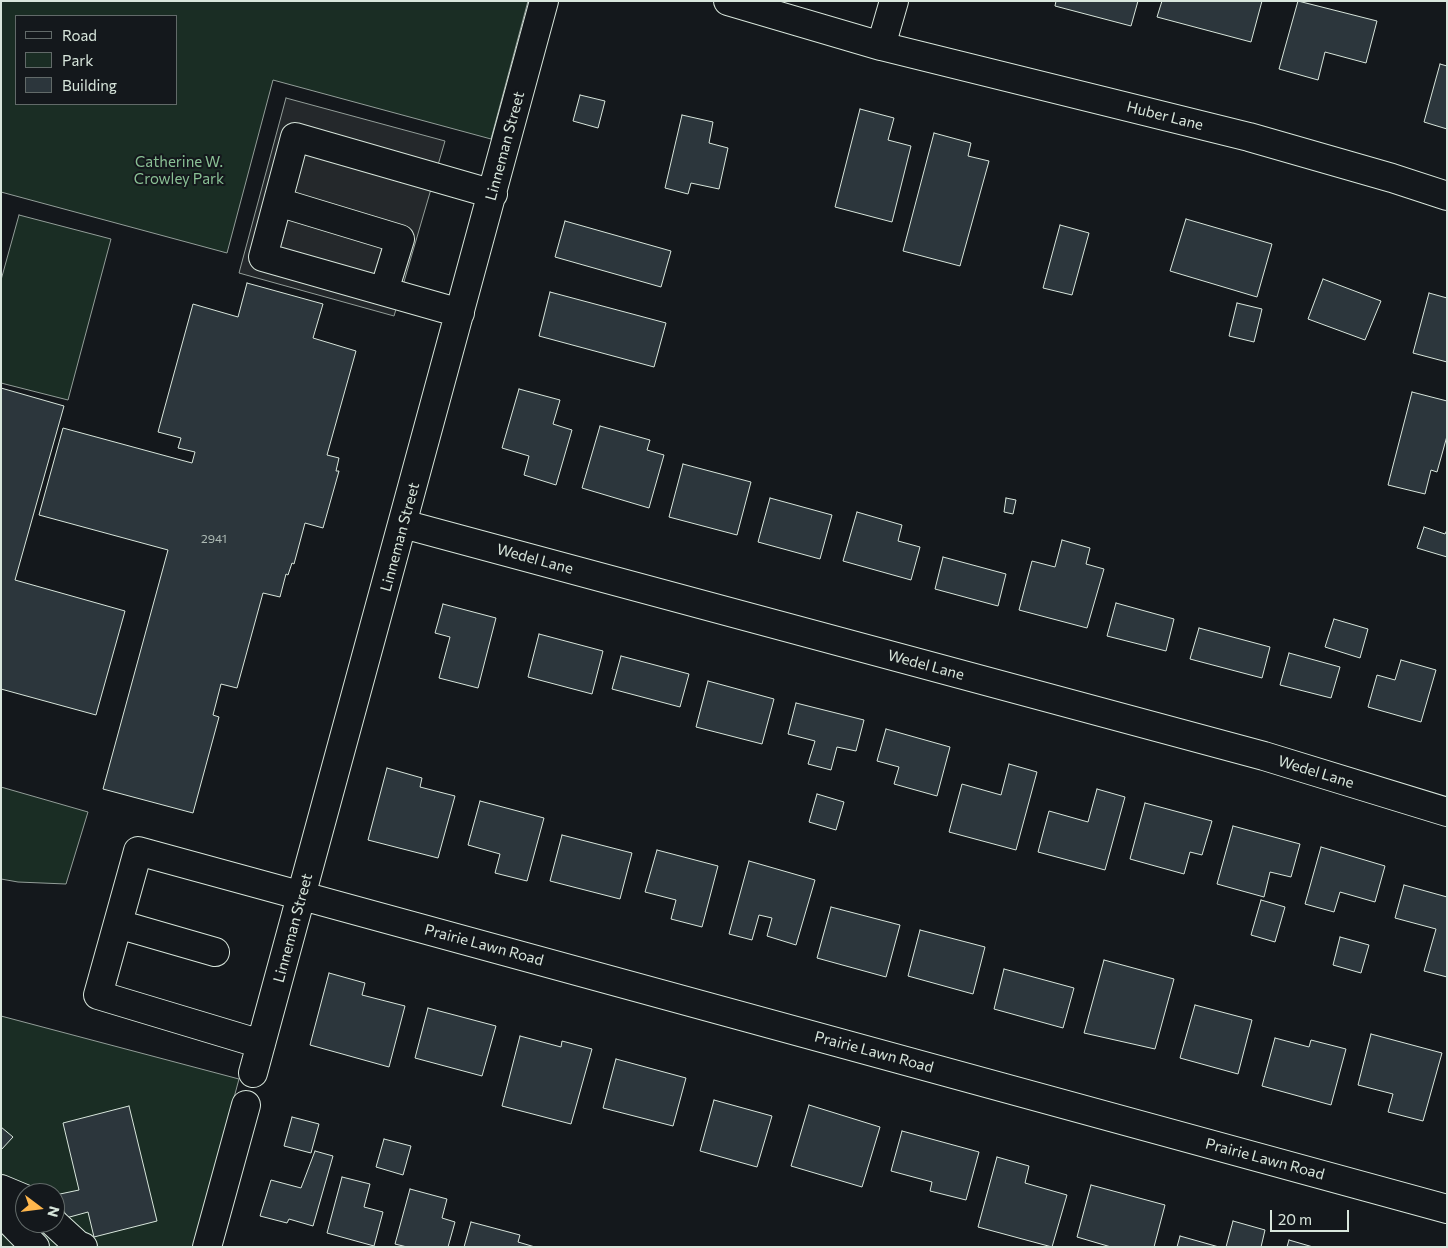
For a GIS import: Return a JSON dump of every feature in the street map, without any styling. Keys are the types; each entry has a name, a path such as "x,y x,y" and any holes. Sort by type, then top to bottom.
{"street":[{"name":"Linneman Street","path":"253,1073 544,1"},
{"name":"Huber Lane","path":"728,1 881,46 1249,137 1392,178 1447,196"},
{"path":"881,46 894,1"},
{"path":"460,314 263,257 295,137 492,194"},
{"path":"278,202 400,239 384,291"},
{"name":"Wedel Lane","path":"403,524 1264,756 1447,812"},
{"name":"Prairie Lawn Road","path":"118,924 138,851 1447,1209"},
{"path":"215,952 118,924 98,995 261,1044"},
{"path":"207,1247 246,1105"},
{"path":"1,1189 15,1195"},
{"path":"1,1212 35,1247"},
{"path":"65,1233 78,1245 84,1247"}],"green space":[{"name":"Catherine W. Crowley Park","path":"1,1 528,1 491,139 273,80 227,253 1,192"},
{"path":"19,215 111,239 68,400 1,383 1,280"},
{"path":"1,787 88,812 66,884 18,882 1,879"},
{"path":"1,1016 239,1079 194,1247 1,1247"}],"shaded area":[{"path":"286,98 445,141 394,316 239,273"}],"building":[{"path":"1056,1 1138,1 1131,26 1055,6"},
{"path":"1162,1 1262,1 1251,42 1157,17"},
{"path":"1298,1 1377,21 1366,63 1325,52 1318,80 1279,69"},
{"path":"1440,64 1447,66 1447,129 1424,122"},
{"path":"580,95 605,101 598,128 573,121"},
{"path":"860,109 894,118 888,140 911,146 892,222 835,207"},
{"path":"682,115 713,122 709,143 728,148 719,189 691,183 688,194 665,188"},
{"path":"934,133 971,143 968,156 989,161 960,266 903,251"},
{"path":"1186,219 1272,244 1257,297 1170,271"},
{"path":"565,221 671,251 661,287 555,257"},
{"path":"1060,225 1089,233 1072,295 1043,288"},
{"path":"1323,279 1381,301 1365,340 1308,319"},
{"path":"247,283 323,304 313,338 356,351 327,455 339,458 336,471 339,471 323,528 305,523 294,564 292,563 288,575 286,574 280,597 263,593 237,688 221,684 213,715 219,717 193,813 103,789 168,550 39,515 63,428 192,463 195,452 178,448 181,438 158,432 193,304 238,317"},
{"path":"550,292 666,323 654,367 539,336"},
{"path":"1429,293 1447,298 1447,362 1413,353"},
{"path":"1237,303 1262,309 1254,342 1229,336"},
{"path":"1,388 64,406 15,580 125,611 96,715 1,689"},
{"path":"519,389 560,400 553,424 572,430 556,485 524,475 529,456 502,448"},
{"path":"1412,392 1447,401 1447,436 1437,472 1431,470 1425,494 1388,485"},
{"path":"600,426 650,440 647,450 664,455 649,508 582,488"},
{"path":"683,464 751,482 737,535 669,517"},
{"path":"770,498 832,515 820,559 758,542"},
{"path":"1006,498 1016,500 1013,514 1004,512"},
{"path":"857,512 902,525 898,541 920,547 911,580 843,561"},
{"path":"1424,527 1445,534 1447,530 1447,557 1417,548"},
{"path":"1062,540 1090,548 1086,564 1104,569 1087,628 1019,610 1032,561 1055,567"},
{"path":"943,557 1006,574 998,606 935,589"},
{"path":"1116,603 1174,619 1166,651 1107,636"},
{"path":"443,604 496,618 478,688 439,678 450,637 435,633"},
{"path":"1334,619 1368,629 1360,658 1325,647"},
{"path":"1199,628 1270,647 1262,678 1190,659"},
{"path":"539,634 603,651 592,694 528,677"},
{"path":"1289,653 1340,667 1331,698 1280,685"},
{"path":"621,656 689,674 680,707 612,689"},
{"path":"1401,660 1436,670 1421,722 1368,707 1377,675 1395,680"},
{"path":"708,681 774,699 762,744 696,727"},
{"path":"796,703 864,720 856,751 837,747 831,770 808,764 815,741 788,734"},
{"path":"886,729 950,747 937,796 894,784 899,767 877,761"},
{"path":"1009,764 1037,772 1016,850 949,832 962,784 1001,795"},
{"path":"387,768 422,778 420,787 455,796 438,858 368,840"},
{"path":"1097,789 1125,797 1105,870 1038,852 1049,811 1088,822"},
{"path":"817,794 844,802 836,830 809,822"},
{"path":"480,801 544,818 527,881 495,873 500,854 468,845"},
{"path":"1145,803 1212,821 1202,855 1190,852 1184,874 1130,859"},
{"path":"1233,826 1300,844 1291,877 1270,872 1264,897 1217,884"},
{"path":"562,835 632,853 620,899 550,881"},
{"path":"1321,847 1385,866 1375,902 1340,892 1334,912 1305,904"},
{"path":"657,850 718,866 702,927 671,919 676,900 645,892"},
{"path":"749,861 815,880 796,945 767,936 772,918 759,915 752,940 729,934"},
{"path":"1404,885 1447,897 1447,977 1424,971 1436,929 1395,918"},
{"path":"1261,900 1285,907 1275,942 1251,935"},
{"path":"831,907 900,925 886,977 817,958"},
{"path":"920,930 985,947 973,994 908,976"},
{"path":"1340,937 1369,945 1361,973 1333,965"},
{"path":"1104,960 1174,979 1155,1049 1084,1033"},
{"path":"1004,969 1074,988 1063,1028 994,1009"},
{"path":"329,973 365,983 362,995 405,1006 389,1067 310,1045"},
{"path":"1195,1005 1252,1020 1238,1074 1180,1058"},
{"path":"428,1008 496,1026 482,1076 415,1058"},
{"path":"1371,1034 1442,1053 1423,1121 1388,1112 1393,1094 1358,1085"},
{"path":"520,1036 561,1047 562,1041 592,1049 571,1124 502,1106"},
{"path":"1275,1038 1309,1047 1311,1040 1346,1049 1331,1105 1262,1086"},
{"path":"616,1059 686,1078 673,1126 603,1108"},
{"path":"714,1100 772,1116 757,1167 700,1151"},
{"path":"809,1105 880,1127 862,1187 791,1166"},
{"path":"129,1106 157,1221 94,1237 88,1212 66,1218 65,1193 79,1190 63,1123"},
{"path":"292,1117 319,1124 311,1153 284,1146"},
{"path":"1,1127 13,1137 1,1150"},
{"path":"902,1131 979,1152 966,1200 930,1191 932,1182 891,1171"},
{"path":"384,1139 411,1146 403,1175 376,1167"},
{"path":"315,1151 333,1156 313,1226 289,1219 287,1223 260,1216 271,1180 301,1188"},
{"path":"997,1157 1029,1166 1025,1183 1067,1195 1052,1247 978,1227"},
{"path":"342,1177 370,1184 364,1207 383,1212 374,1246 327,1233"},
{"path":"1091,1185 1165,1205 1154,1247 1111,1247 1077,1237"},
{"path":"410,1189 447,1199 442,1218 455,1222 448,1247 407,1247 395,1244"},
{"path":"1233,1221 1265,1230 1261,1247 1226,1247"},
{"path":"471,1222 520,1235 518,1242 535,1247 464,1247"},
{"path":"1180,1236 1219,1247 1177,1247"},
{"path":"1289,1240 1313,1247 1287,1247"}]}
